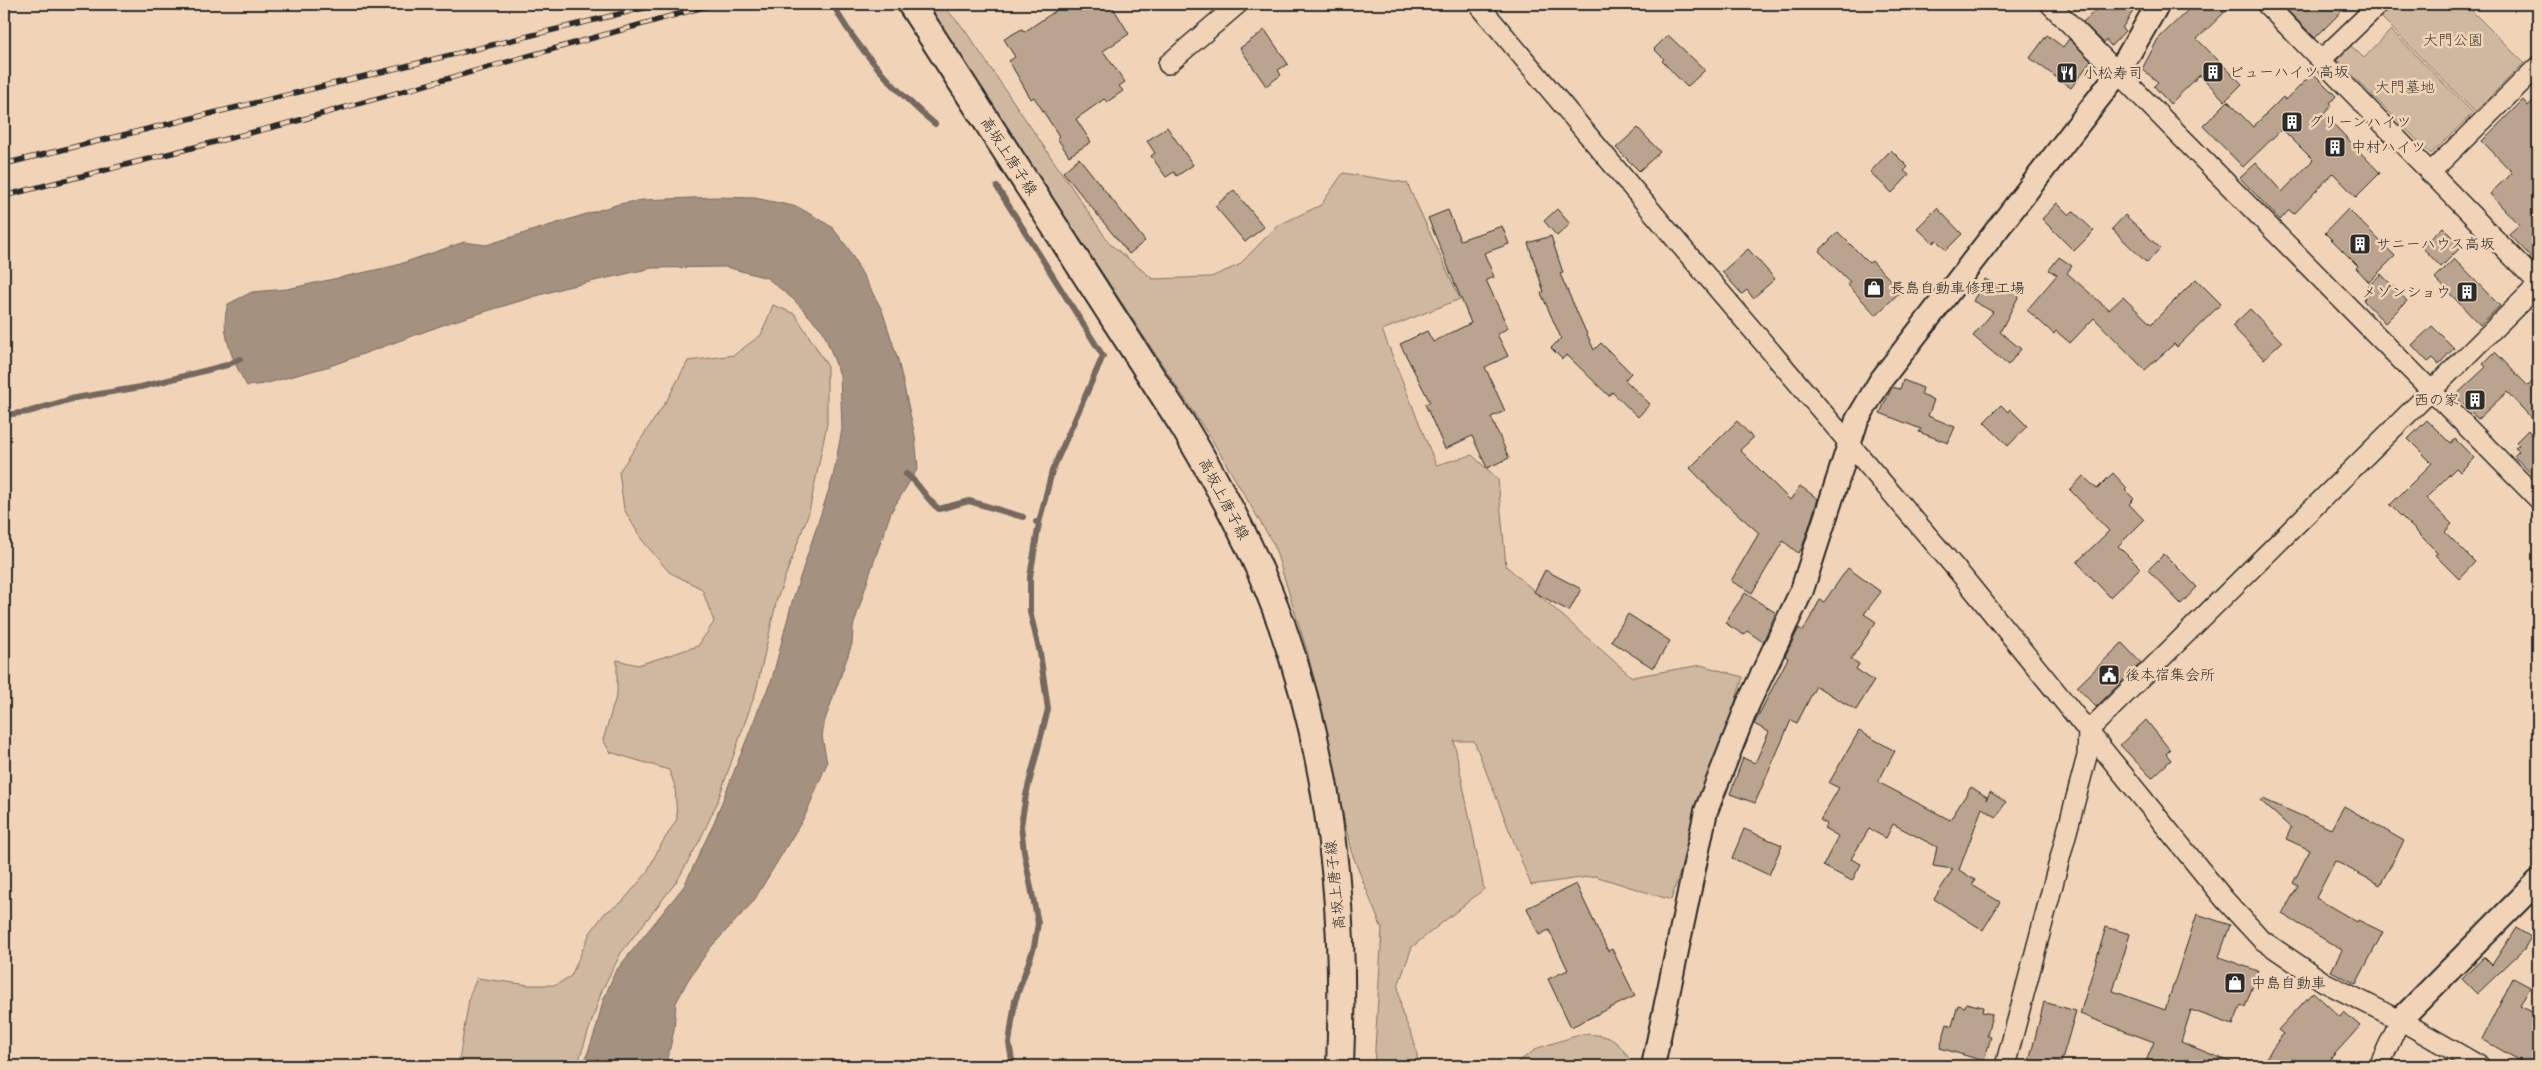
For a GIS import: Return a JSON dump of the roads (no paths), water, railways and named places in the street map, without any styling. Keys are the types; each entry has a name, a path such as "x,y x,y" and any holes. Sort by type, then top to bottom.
{"main road":[{"name":"高坂上唐子線","path":"911,4 1182,424 1223,492 1267,588 1281,624 1303,694 1325,802 1334,860 1341,940 1340,1066"}],"street":[{"path":"1168,64 1238,4"},
{"path":"1478,4 1680,246 1851,443 1963,577 2225,900 2262,940 2324,982 2400,1020 2480,1066"},
{"path":"2050,4 2538,499"},
{"path":"1652,1066 1706,810 1748,704 1802,590 1857,420 1881,380 2118,74 2158,4"},
{"path":"2005,1066 2087,756 2088,731 2538,284 2266,4"},
{"path":"2321,60 2379,4"},
{"path":"2430,173 2536,73"},
{"path":"2379,1066 2400,1020 2538,881"}],"waterway":[{"path":"833,4 852,35 878,68 907,99 935,124"},
{"path":"997,187 1103,356 1052,471 1039,523"},
{"path":"4,415 28,412 75,398 141,387 227,365 240,359"},
{"path":"906,474 939,509 969,501 1023,517"},
{"path":"1013,1066 1009,1043 1015,1001 1034,947 1038,923 1024,852 1021,826 1026,795 1048,709 1040,653 1030,612 1030,577 1039,523 1036,522"}],"railway":[{"path":"4,164 660,4"},
{"path":"4,196 293,122 714,4"}],"place":[{"name":"ビューハイツ高坂","path":"2213,72"},
{"name":"小松寿司","path":"2067,73"},
{"name":"グリーンハイツ","path":"2292,122"},
{"name":"中村ハイツ","path":"2335,147"},
{"name":"サニーハウス高坂","path":"2360,244"},
{"name":"長島自動車修理工場","path":"1874,288"},
{"name":"メゾンショウ","path":"2467,292"},
{"name":"西の家","path":"2475,400"},
{"name":"後本宿集会所","path":"2109,675"},
{"name":"中島自動車","path":"2235,983"}],"park label":[{"name":"大門公園","path":"2453,40"},
{"name":"大門墓地","path":"2405,87"}]}
